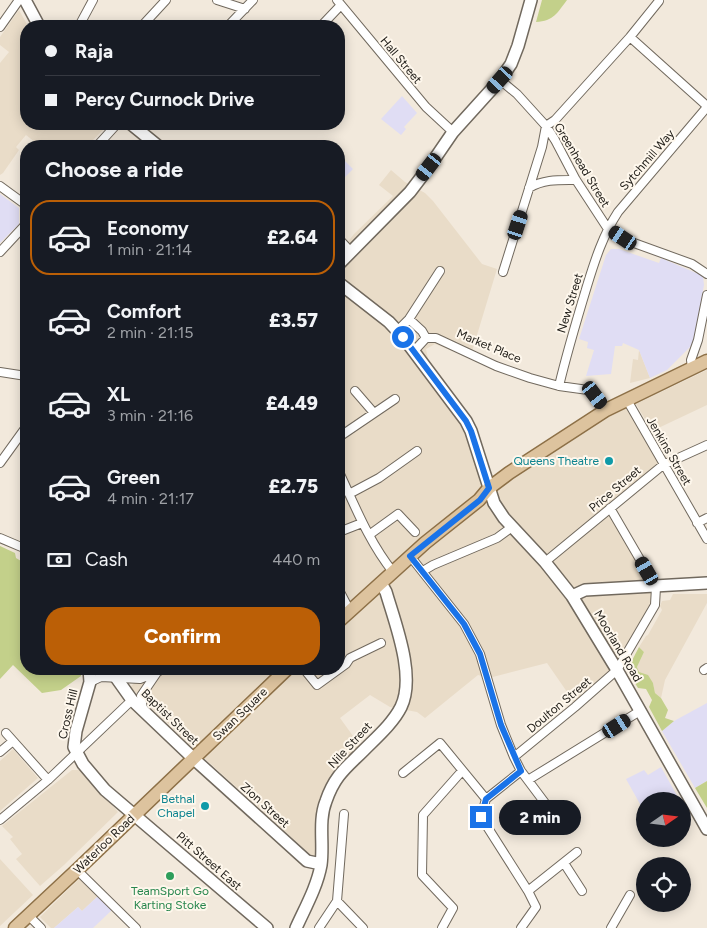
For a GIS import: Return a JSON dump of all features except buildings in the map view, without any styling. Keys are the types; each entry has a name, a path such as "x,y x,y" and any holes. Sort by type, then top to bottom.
{"main road":[{"path":"25,0 37,20"},
{"path":"345,258 410,192 453,132 500,80 511,64 518,46 531,0"},
{"path":"139,130 151,140"},
{"path":"345,288 389,322 414,351 469,426 489,488"},
{"path":"345,616 410,556 480,500 489,488 606,410 707,361"},
{"name":"Moorland Road","path":"489,488 494,502 512,527 545,562 572,596 617,670 707,829"},
{"name":"Nile Street","path":"296,928 316,885 321,864 324,803 338,776 394,718 404,699 406,684 404,662 386,592 381,583"},
{"path":"572,596 585,590 707,583"},
{"name":"Cross Hill","path":"76,752 75,740 90,682 89,675"},
{"name":"Baptist Street","path":"115,675 132,700 194,759"},
{"name":"Swan Square","path":"194,759 281,675"},
{"name":"Pitt Street East","path":"76,752 82,764 105,790 133,816 267,928"},
{"name":"Waterloo Road","path":"15,928 194,759"},
{"name":"Zion Street","path":"194,759 307,861 321,864"}],"street":[{"path":"0,27 19,0"},
{"path":"82,20 93,0"},
{"path":"148,20 166,0"},
{"path":"217,0 245,9"},
{"path":"234,20 253,0"},
{"path":"503,272 510,263 546,126 555,120 630,37 659,1"},
{"path":"326,20 339,3"},
{"name":"Hall Street","path":"339,3 426,108 453,132"},
{"name":"Sytchmill Way","path":"608,229 618,212 707,107 630,37"},
{"name":"Greenhead Street","path":"500,80 517,94 546,126 576,180 608,229 623,238 692,264 707,274"},
{"path":"102,140 112,130"},
{"path":"529,188 544,181 576,180"},
{"path":"0,186 20,201"},
{"name":"New Street","path":"559,386 576,322 600,245 608,229"},
{"path":"0,252 20,230"},
{"path":"345,245 351,252"},
{"path":"397,331 409,319 440,271"},
{"path":"692,368 691,360 698,340 707,295"},
{"path":"409,319 422,330 426,338 414,351"},
{"name":"Market Place","path":"426,338 436,338 496,366 530,378 559,386 588,390 595,395 606,410"},
{"path":"0,372 20,375"},
{"path":"355,391 374,413"},
{"path":"345,433 395,399"},
{"name":"Jenkins Street","path":"627,400 707,540"},
{"path":"0,463 20,435"},
{"name":"Price Street","path":"545,562 663,465 707,444"},
{"path":"349,494 379,478 418,451"},
{"path":"345,485 369,536 392,572"},
{"path":"610,508 656,587"},
{"path":"369,536 398,514 415,532"},
{"path":"697,523 707,518"},
{"path":"345,530 362,523"},
{"path":"423,571 497,538 512,527"},
{"path":"0,538 20,546"},
{"path":"410,556 464,624 480,654 501,725 514,757 521,771 560,823"},
{"name":"Doulton Street","path":"514,757 562,719 617,670 655,605 656,587"},
{"path":"345,601 350,611"},
{"path":"345,665 350,658 381,643"},
{"name":"Cross Hill","path":"90,682 105,675"},
{"name":"Cross Hill","path":"124,675 140,678 151,675"},
{"path":"143,709 140,696 156,675"},
{"path":"309,675 317,685 331,675"},
{"path":"0,820 48,780 132,700"},
{"path":"528,780 640,711"},
{"path":"6,733 48,780"},
{"path":"0,752 13,741"},
{"path":"403,773 440,743 486,799"},
{"path":"442,928 453,908 422,875 423,815 462,771"},
{"path":"521,771 486,799 481,817 528,891 536,907 522,928"},
{"path":"319,928 336,901 344,814"},
{"path":"528,891 577,852"},
{"path":"564,863 582,891"},
{"path":"77,870 136,928"},
{"path":"611,928 630,895"},
{"path":"336,901 363,928"},
{"path":"28,915 41,928"}],"shaded area":[{"path":"19,10 25,20 20,20 20,130 103,130 93,140 32,140 26,135 16,147 19,150 0,175 0,63 9,52 0,45 0,37"},
{"path":"402,96 417,113 404,127 406,129 401,135 381,119"},
{"path":"345,161 353,169 345,177"},
{"path":"391,170 405,182 425,193 482,264 497,269 470,358 435,344 426,349 429,364 472,424 494,488 625,404 660,465 613,508 653,580 655,599 620,662 574,702 547,663 489,678 478,675 425,718 417,712 390,707 370,695 340,718 361,747 323,789 315,859 190,745 130,687 143,675 345,675 345,245 393,196 379,185"},
{"path":"0,194 19,208 19,224 0,243"},
{"path":"611,249 619,249 659,263 661,258 703,276 704,285 694,340 690,347 667,370 650,378 639,350 623,343 622,346 615,346 611,374 586,376 594,350 587,348 588,342 579,339 606,255"},
{"path":"639,350 650,378 630,383 633,359 638,360"},
{"path":"707,370 707,405 652,431 636,404"},
{"path":"673,594 707,594 707,603 665,680 661,698 655,693 653,683 639,672 637,667 644,652 639,647 662,610 660,606 662,601 670,600"},
{"path":"707,703 707,781 695,788 662,731 674,721"},
{"path":"13,749 38,778 0,811 0,761"},
{"path":"661,767 675,792 636,792 636,797 626,779 644,770 648,775"},
{"path":"72,770 80,770 118,812 40,886 16,859 22,854 10,839 13,837 2,826"},
{"path":"0,859 33,895 0,926"},
{"path":"80,878 98,896 82,911 78,907 54,928 51,928 40,917"},
{"path":"98,896 112,910 93,928 54,928 78,907 82,911"}],"green space":[{"path":"542,0 567,0 551,18 536,22"},
{"path":"0,546 15,553 16,558 20,560 20,672 13,665 0,679"},
{"path":"639,647 644,652 637,667 639,672 648,675 653,683 655,693 661,698 668,710 665,718 674,721 662,731 649,707 652,700 646,689 638,688 627,670"},
{"path":"23,675 81,675 61,690 42,693"},
{"path":"707,781 707,808 695,788"}],"place":[{"name":"Queens Theatre","path":"609,461"},
{"name":"Bethal Chapel","path":"205,806"},
{"name":"TeamSport Go Karting Stoke","path":"170,876"}],"route":[{"path":"403,337 466,421 489,488 480,500 410,556 464,624 480,654 501,725 521,771 486,799 481,817"}]}
